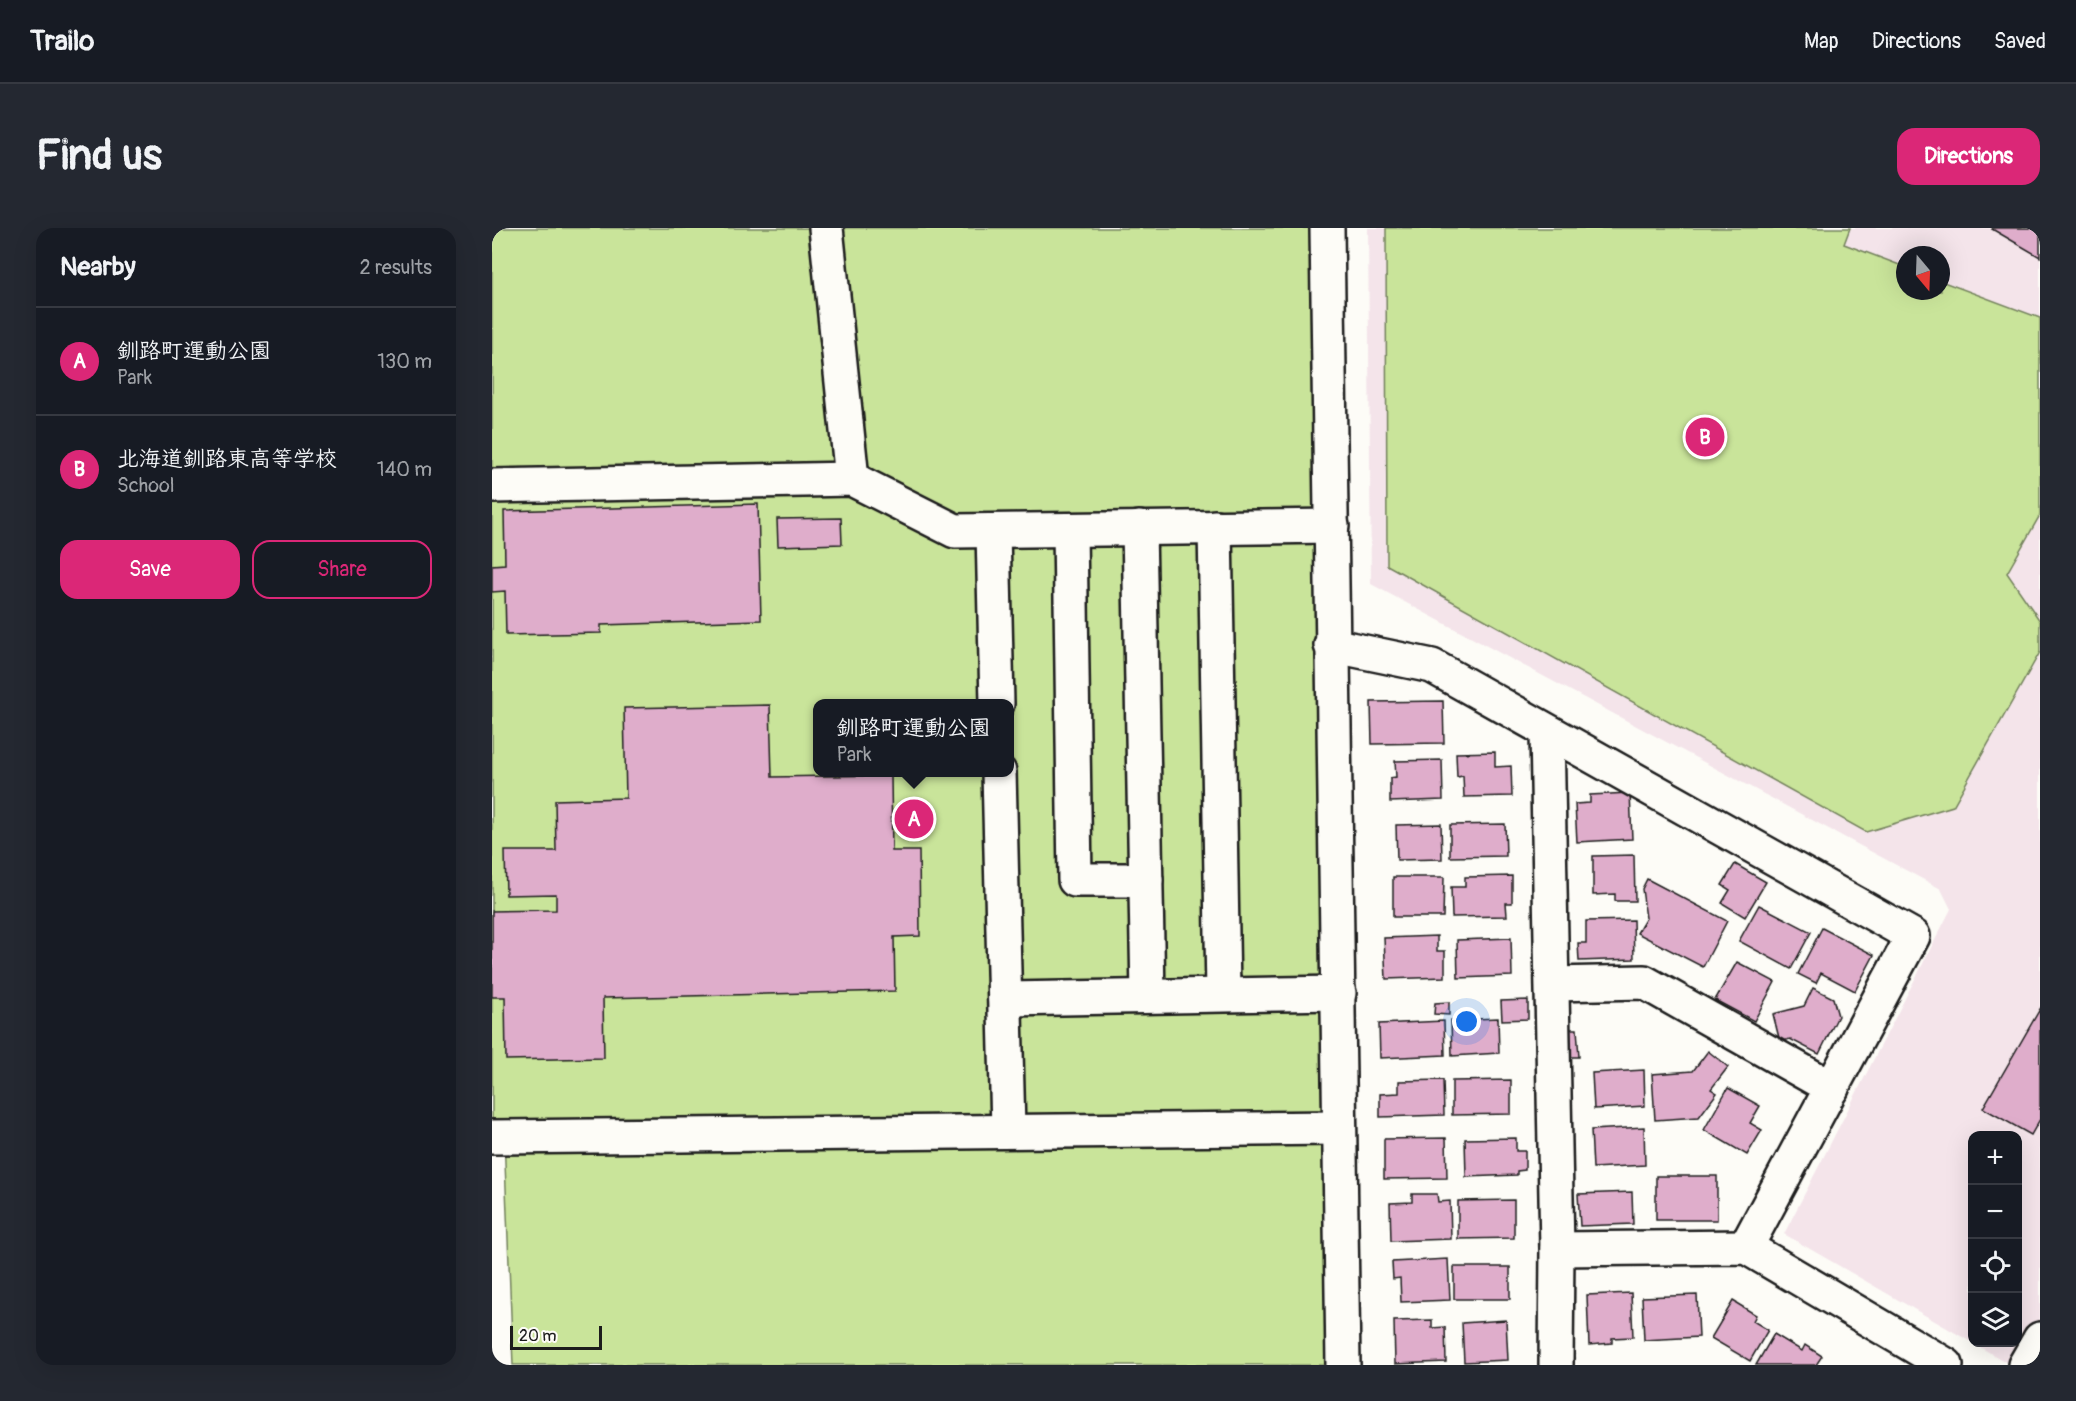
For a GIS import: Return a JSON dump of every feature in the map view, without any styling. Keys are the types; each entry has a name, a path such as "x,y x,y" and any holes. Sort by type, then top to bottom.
{"street":[{"path":"826,228 852,479"},
{"path":"1327,228 1332,526 1331,645 1339,993 1343,1365"},
{"path":"492,486 852,479 955,531 1332,526"},
{"path":"1215,527 1223,993"},
{"path":"1139,528 1148,995"},
{"path":"1070,530 1075,880 1146,880"},
{"path":"993,531 998,699"},
{"path":"1331,645 1431,666 1913,936 1746,1247"},
{"path":"1547,732 1557,1249 1556,1365"},
{"path":"999,777 1008,1130"},
{"path":"1553,984 1644,982 1832,1088"},
{"path":"1005,999 1223,993 1339,993"},
{"path":"492,1137 1340,1128"},
{"path":"1557,1249 1746,1247 1946,1365"},
{"path":"2025,1365 2040,1339"}],"shaded area":[{"path":"1368,228 2040,228 2040,1365 2011,1365 1980,1347 2022,1347 2022,1131 1968,1131 1968,1340 1784,1234 1951,909 1941,889 1371,584"}],"green space":[{"path":"492,228 1327,228 1343,1365 513,1365 504,1137 492,1137"},
{"path":"1386,228 1850,228 1844,244 1896,264 1896,300 1950,300 1950,284 2040,318 2040,515 2007,573 2040,621 2040,652 1953,806 1866,832 1387,565"}],"building":[{"path":"2040,228 2040,257 1992,229"},
{"path":"758,504 761,620 601,625 601,633 506,635 505,591 492,592 492,565 505,564 504,511"},
{"path":"841,518 842,544 778,546 777,519"},
{"path":"1443,701 1444,743 1372,744 1371,702"},
{"path":"770,705 772,777 891,777 892,851 919,851 920,936 894,937 895,991 603,998 604,1058 506,1060 505,997 492,997 492,911 556,910 556,894 506,895 505,851 556,851 555,800 626,798 624,708"},
{"path":"1495,752 1495,767 1511,766 1512,796 1464,797 1463,776 1457,777 1456,753"},
{"path":"1442,760 1443,800 1390,802 1390,778 1396,777 1395,761"},
{"path":"1630,793 1632,839 1577,842 1575,804 1590,803 1590,795"},
{"path":"1441,824 1442,859 1397,860 1396,825"},
{"path":"1505,824 1506,856 1450,857 1450,825"},
{"path":"1634,855 1635,901 1615,901 1615,894 1593,895 1593,856"},
{"path":"1735,864 1766,882 1745,917 1722,903 1730,890 1722,885"},
{"path":"1512,876 1512,903 1506,903 1507,916 1452,917 1451,887 1465,887 1465,877"},
{"path":"1393,877 1444,877 1443,917 1393,917"},
{"path":"1647,879 1727,921 1703,967 1637,933 1646,918 1642,889"},
{"path":"1759,905 1811,932 1791,969 1739,941"},
{"path":"1633,920 1634,959 1579,961 1578,943 1586,943 1586,921"},
{"path":"1822,928 1874,955 1855,991 1821,973 1816,983 1798,974"},
{"path":"1437,936 1437,951 1445,951 1445,977 1386,979 1384,938"},
{"path":"1511,938 1512,976 1458,978 1457,940"},
{"path":"1737,962 1775,982 1754,1021 1715,1000"},
{"path":"1813,988 1833,998 1838,1016 1819,1054 1790,1039 1780,1042 1773,1014 1804,1006"},
{"path":"1528,1000 1528,1019 1502,1020 1501,1001"},
{"path":"1449,1002 1449,1015 1434,1014 1435,1003"},
{"path":"2040,1009 2040,1119 2031,1135 1983,1108"},
{"path":"1498,1018 1499,1053 1452,1056 1451,1020"},
{"path":"1444,1021 1445,1055 1380,1058 1379,1024"},
{"path":"1568,1029 1577,1029 1579,1057 1570,1057"},
{"path":"1708,1051 1728,1067 1711,1089 1717,1093 1699,1117 1655,1120 1652,1074 1693,1071"},
{"path":"1644,1070 1645,1106 1594,1109 1592,1073"},
{"path":"1443,1080 1444,1115 1380,1117 1380,1094 1399,1093 1399,1081"},
{"path":"1511,1080 1511,1114 1452,1115 1452,1081"},
{"path":"1728,1088 1760,1106 1750,1123 1762,1130 1747,1155 1704,1130"},
{"path":"1644,1127 1645,1165 1593,1168 1591,1130"},
{"path":"1446,1138 1447,1178 1384,1179 1384,1139"},
{"path":"1516,1138 1516,1151 1525,1151 1525,1170 1517,1171 1517,1175 1466,1177 1465,1139"},
{"path":"1656,1176 1717,1176 1717,1220 1656,1220"},
{"path":"1632,1192 1633,1224 1580,1226 1578,1194"},
{"path":"1412,1194 1437,1194 1438,1202 1450,1201 1451,1239 1391,1241 1390,1203 1412,1202"},
{"path":"1514,1200 1514,1238 1458,1239 1458,1201"},
{"path":"1448,1259 1450,1300 1401,1302 1400,1278 1393,1279 1392,1262"},
{"path":"1454,1267 1510,1267 1510,1299 1454,1299"},
{"path":"1631,1293 1633,1337 1612,1338 1612,1343 1589,1345 1587,1295"},
{"path":"1697,1295 1699,1337 1644,1340 1642,1297"},
{"path":"1733,1301 1756,1315 1753,1321 1768,1330 1750,1361 1711,1338"},
{"path":"1432,1320 1432,1328 1445,1327 1446,1362 1395,1364 1394,1321"},
{"path":"1506,1320 1508,1360 1464,1362 1462,1323"},
{"path":"1774,1334 1802,1351 1805,1345 1822,1356 1816,1365 1756,1365"}],"place":[{"name":"北海道釧路東高等学校","path":"1705,437"},
{"name":"釧路町運動公園","path":"914,819"}]}
